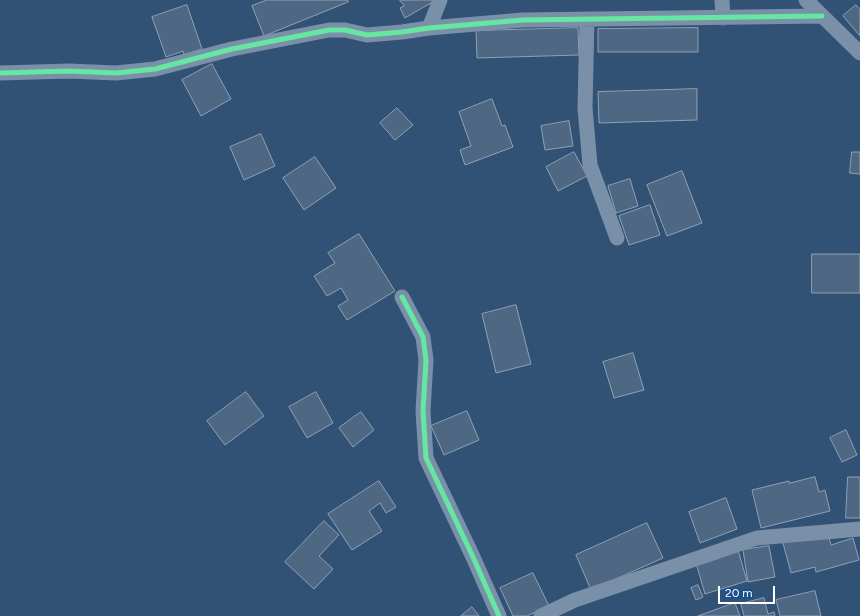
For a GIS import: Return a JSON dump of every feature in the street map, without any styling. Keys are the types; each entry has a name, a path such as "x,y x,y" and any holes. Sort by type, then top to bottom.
{"street":[{"path":"429,28 440,0"},
{"path":"722,0 723,18"},
{"path":"806,0 860,53"},
{"path":"0,73 69,71 116,72 155,69 232,49 329,30 345,30 367,36 429,28 523,20 822,16"},
{"path":"587,19 585,108 590,165 617,238"},
{"path":"402,297 423,337 426,360 423,411 426,458 473,556 499,616"},
{"path":"541,616 575,600 757,538 860,529"}],"building":[{"path":"267,0 348,0 348,2 264,36 252,6"},
{"path":"400,0 436,0 405,18 400,8 404,6"},
{"path":"187,5 202,49 184,55 183,51 166,57 152,17"},
{"path":"856,5 860,10 860,36 843,16"},
{"path":"578,28 579,55 477,58 476,31"},
{"path":"698,28 698,52 598,52 598,29"},
{"path":"212,64 231,99 201,116 182,80"},
{"path":"697,89 697,120 599,123 598,92"},
{"path":"492,99 502,126 505,125 513,147 465,165 460,150 471,146 459,112"},
{"path":"397,108 413,125 395,140 380,123"},
{"path":"569,121 573,146 545,150 541,126"},
{"path":"261,134 275,166 244,180 230,147"},
{"path":"574,152 587,176 558,191 546,167"},
{"path":"852,152 860,152 860,174 850,173"},
{"path":"315,157 336,188 304,210 283,178"},
{"path":"682,171 702,223 667,236 647,185"},
{"path":"630,179 638,206 616,213 608,186"},
{"path":"650,205 660,235 629,245 619,216"},
{"path":"359,234 395,291 347,320 338,306 348,300 341,288 327,296 314,276 335,263 328,253"},
{"path":"812,254 860,254 860,293 812,293"},
{"path":"516,305 531,364 496,373 482,314"},
{"path":"633,353 644,390 614,398 603,362"},
{"path":"246,392 264,416 225,445 207,421"},
{"path":"316,392 333,423 307,438 289,407"},
{"path":"467,411 479,440 444,455 431,426"},
{"path":"361,412 374,430 353,447 339,428"},
{"path":"846,430 857,455 842,462 830,438"},
{"path":"815,477 819,492 825,490 830,511 761,528 752,490 789,481 789,483"},
{"path":"848,477 860,477 860,518 846,518"},
{"path":"379,481 396,507 386,513 380,503 369,511 382,531 352,550 328,514"},
{"path":"726,498 737,529 700,543 689,512"},
{"path":"324,521 339,535 319,556 333,569 314,589 285,562"},
{"path":"647,523 663,558 591,590 576,555"},
{"path":"827,531 831,545 853,538 859,560 816,572 815,567 791,573 783,543"},
{"path":"769,546 775,577 748,582 743,550"},
{"path":"738,550 747,581 705,594 696,563"},
{"path":"533,573 549,606 527,616 513,616 500,588"},
{"path":"698,585 703,597 696,600 691,588"},
{"path":"815,591 821,616 780,616 776,600"},
{"path":"764,598 768,614 774,612 775,616 744,616 741,604"},
{"path":"735,603 740,616 698,616"},
{"path":"472,607 479,616 461,616"}],"cycle path":[{"path":"0,73 69,71 116,73 155,69 232,49 329,30 345,30 367,35 523,20 822,16"},
{"path":"402,297 423,337 426,360 423,411 426,458 499,616"}]}
